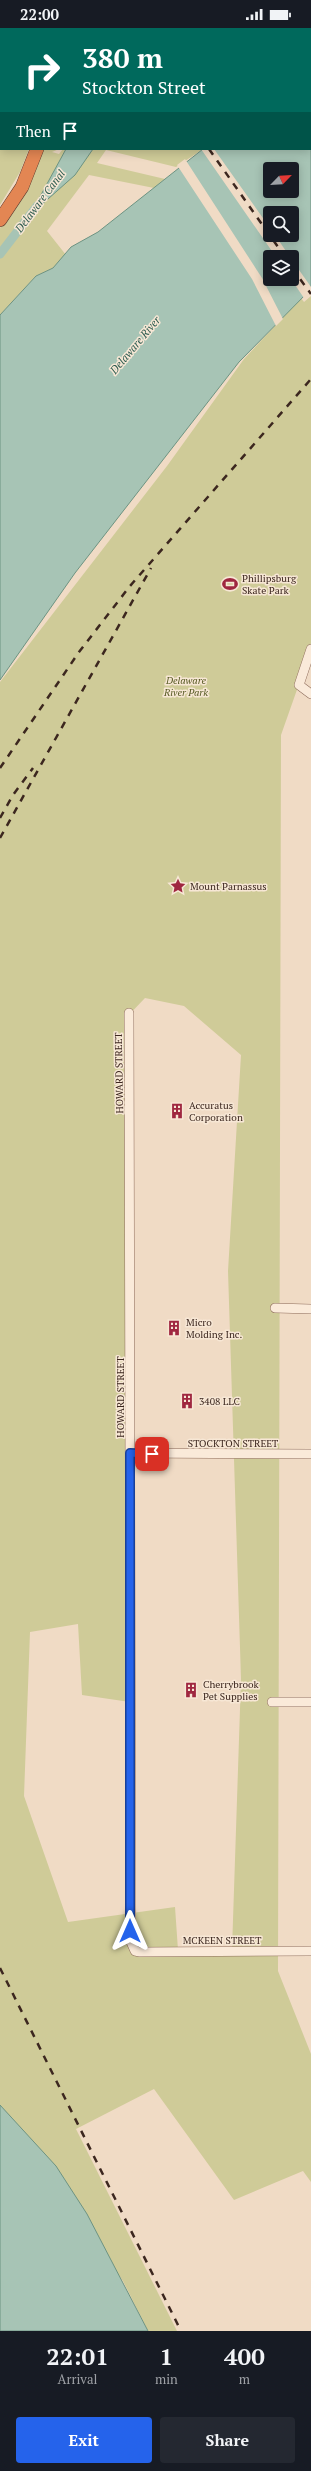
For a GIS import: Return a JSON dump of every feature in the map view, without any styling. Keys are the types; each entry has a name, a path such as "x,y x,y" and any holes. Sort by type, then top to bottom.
{"highway":[{"path":"0,220 24,183 37,150"}],"street":[{"path":"311,649 299,685 311,694"},
{"name":"HOWARD STREET","path":"129,1013 130,1931 133,1949"},
{"path":"275,1308 311,1309"},
{"name":"STOCKTON STREET","path":"130,1453 311,1454"},
{"path":"272,1702 311,1702"},
{"name":"MCKEEN STREET","path":"133,1949 140,1952 311,1951"}],"green space":[{"path":"0,150 29,150 20,172 0,205"},
{"path":"43,150 57,150 52,152 59,154 62,150 106,150 97,163 165,179 154,188 89,175 47,231 66,255 53,268 36,276 0,315 0,228 30,182"},
{"path":"106,150 202,150 176,167"},
{"name":"Delaware River Park","path":"311,296 311,650 281,735 278,1971 311,2054 311,2182 303,2171 234,2200 154,2089 76,2129 177,2331 148,2331 123,2281 0,2105 0,682 167,466 244,359 301,298 304,302","holes":["145,998 184,1006 241,1055 228,1271 241,1679 232,1950 178,1950 175,1907 68,1922 24,1796 30,1632 78,1624 82,1695 130,1702 125,1019"]}],"water":[{"path":"65,150 92,150 75,175 30,215"},
{"name":"Delaware River","path":"202,150 311,150 311,289 239,362 75,573 0,680 0,315 36,276 53,268 71,247 98,232"},
{"path":"0,2105 56,2166 87,2214 148,2331 0,2331"}],"pier":[{"path":"202,150 215,150 263,218 263,238"},
{"path":"185,159 262,278 263,286 266,286 283,319 276,326 252,279 177,165"},
{"path":"266,242 280,242 285,250 271,250"},
{"path":"299,270 311,287 311,292 304,298 296,286 299,286"}],"waterway":[{"name":"Delaware Canal","path":"0,254 37,206"}],"railway":[{"path":"210,150 280,250"},
{"path":"299,278 311,294"},
{"path":"0,768 79,652 130,586 311,379"},
{"path":"0,838 151,568"},
{"path":"0,818 13,795 33,768"},
{"path":"0,1968 181,2331"}],"place":[{"name":"Phillipsburg Skate Park","path":"230,584"},
{"name":"Mount Parnassus","path":"178,886"},
{"name":"Accuratus Corporation","path":"177,1111"},
{"name":"Micro Molding Inc.","path":"174,1328"},
{"name":"3408 LLC","path":"187,1401"},
{"name":"Cherrybrook Pet Supplies","path":"191,1690"}],"route":[{"path":"130,1931 130,1453 152,1454"}]}
